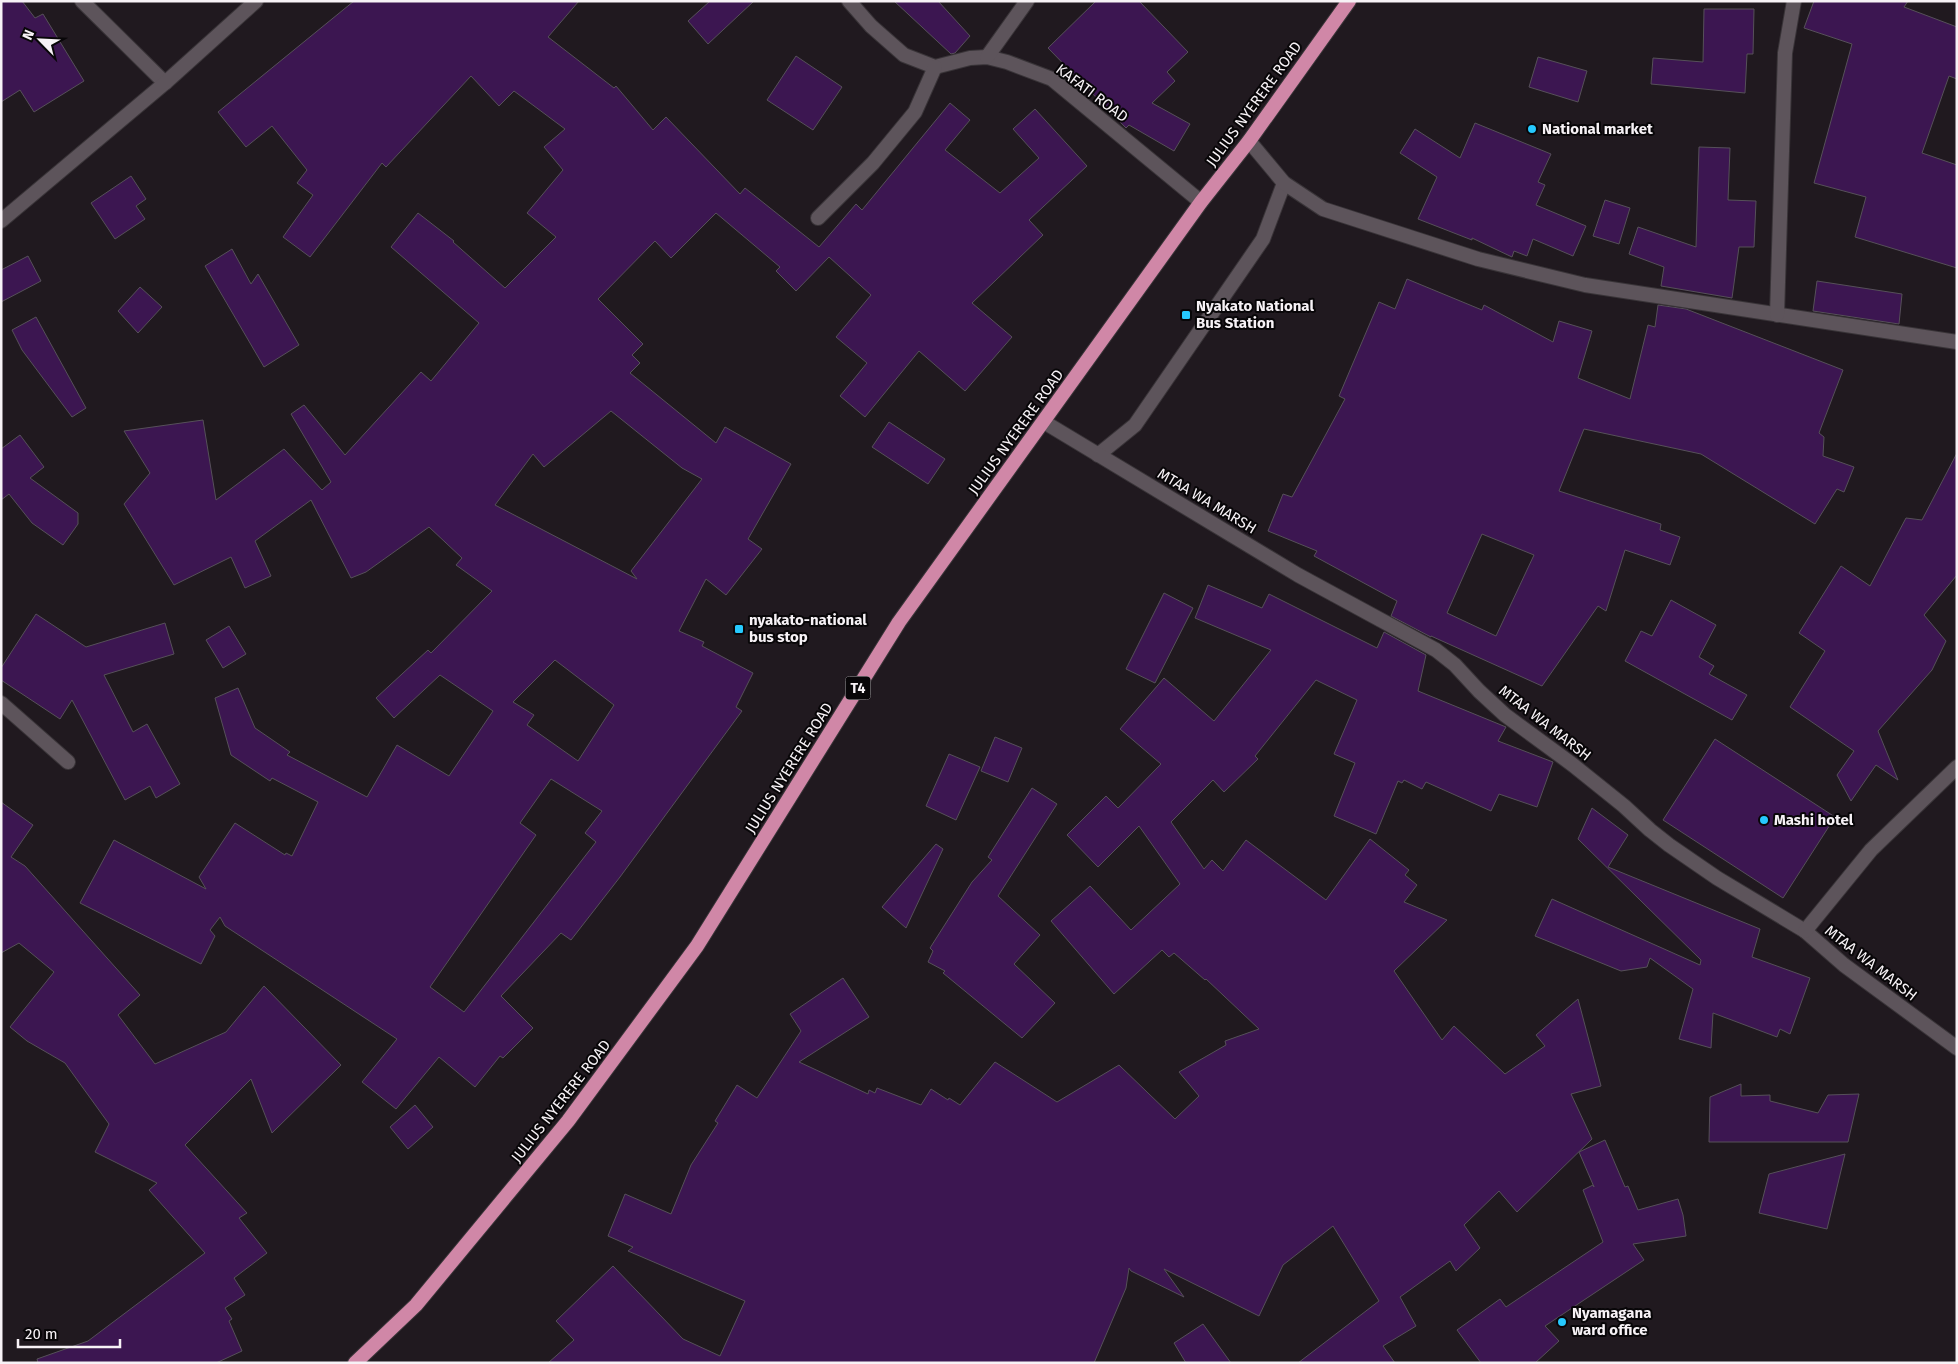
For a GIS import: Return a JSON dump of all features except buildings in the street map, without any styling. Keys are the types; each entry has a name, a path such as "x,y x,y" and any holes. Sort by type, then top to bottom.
{"highway":[{"name":"JULIUS NYERERE ROAD","path":"355,1363 416,1305 568,1121 697,946 899,622 1200,202 1249,141 1349,1"}],"street":[{"path":"82,1 165,83"},
{"path":"1,220 165,83 256,1"},
{"path":"818,218 872,163 915,112 935,67 904,55 871,26 849,1"},
{"path":"987,57 1028,1"},
{"path":"1777,315 1786,53 1794,1"},
{"name":"KAFATI ROAD","path":"935,67 970,58 987,57 1007,62 1052,79 1200,202"},
{"path":"1249,141 1284,183 1323,210 1478,259 1585,285 1957,342"},
{"path":"1098,455 1135,425 1263,239 1284,183"},
{"name":"MTAA WA MARSH","path":"1044,422 1298,575 1436,650 1456,664 1479,691 1505,715 1580,770 1669,845 1717,878 1804,931 1844,965 1957,1048"},
{"path":"1,703 68,762"},
{"path":"1804,931 1871,850 1957,766"}],"place":[{"name":"National market","path":"1532,129"},
{"name":"Nyakato National Bus Station","path":"1186,315"},
{"name":"nyakato-national bus stop","path":"739,629"},
{"name":"Mashi hotel","path":"1764,820"},
{"name":"Nyamagana ward office","path":"1562,1322"}]}
